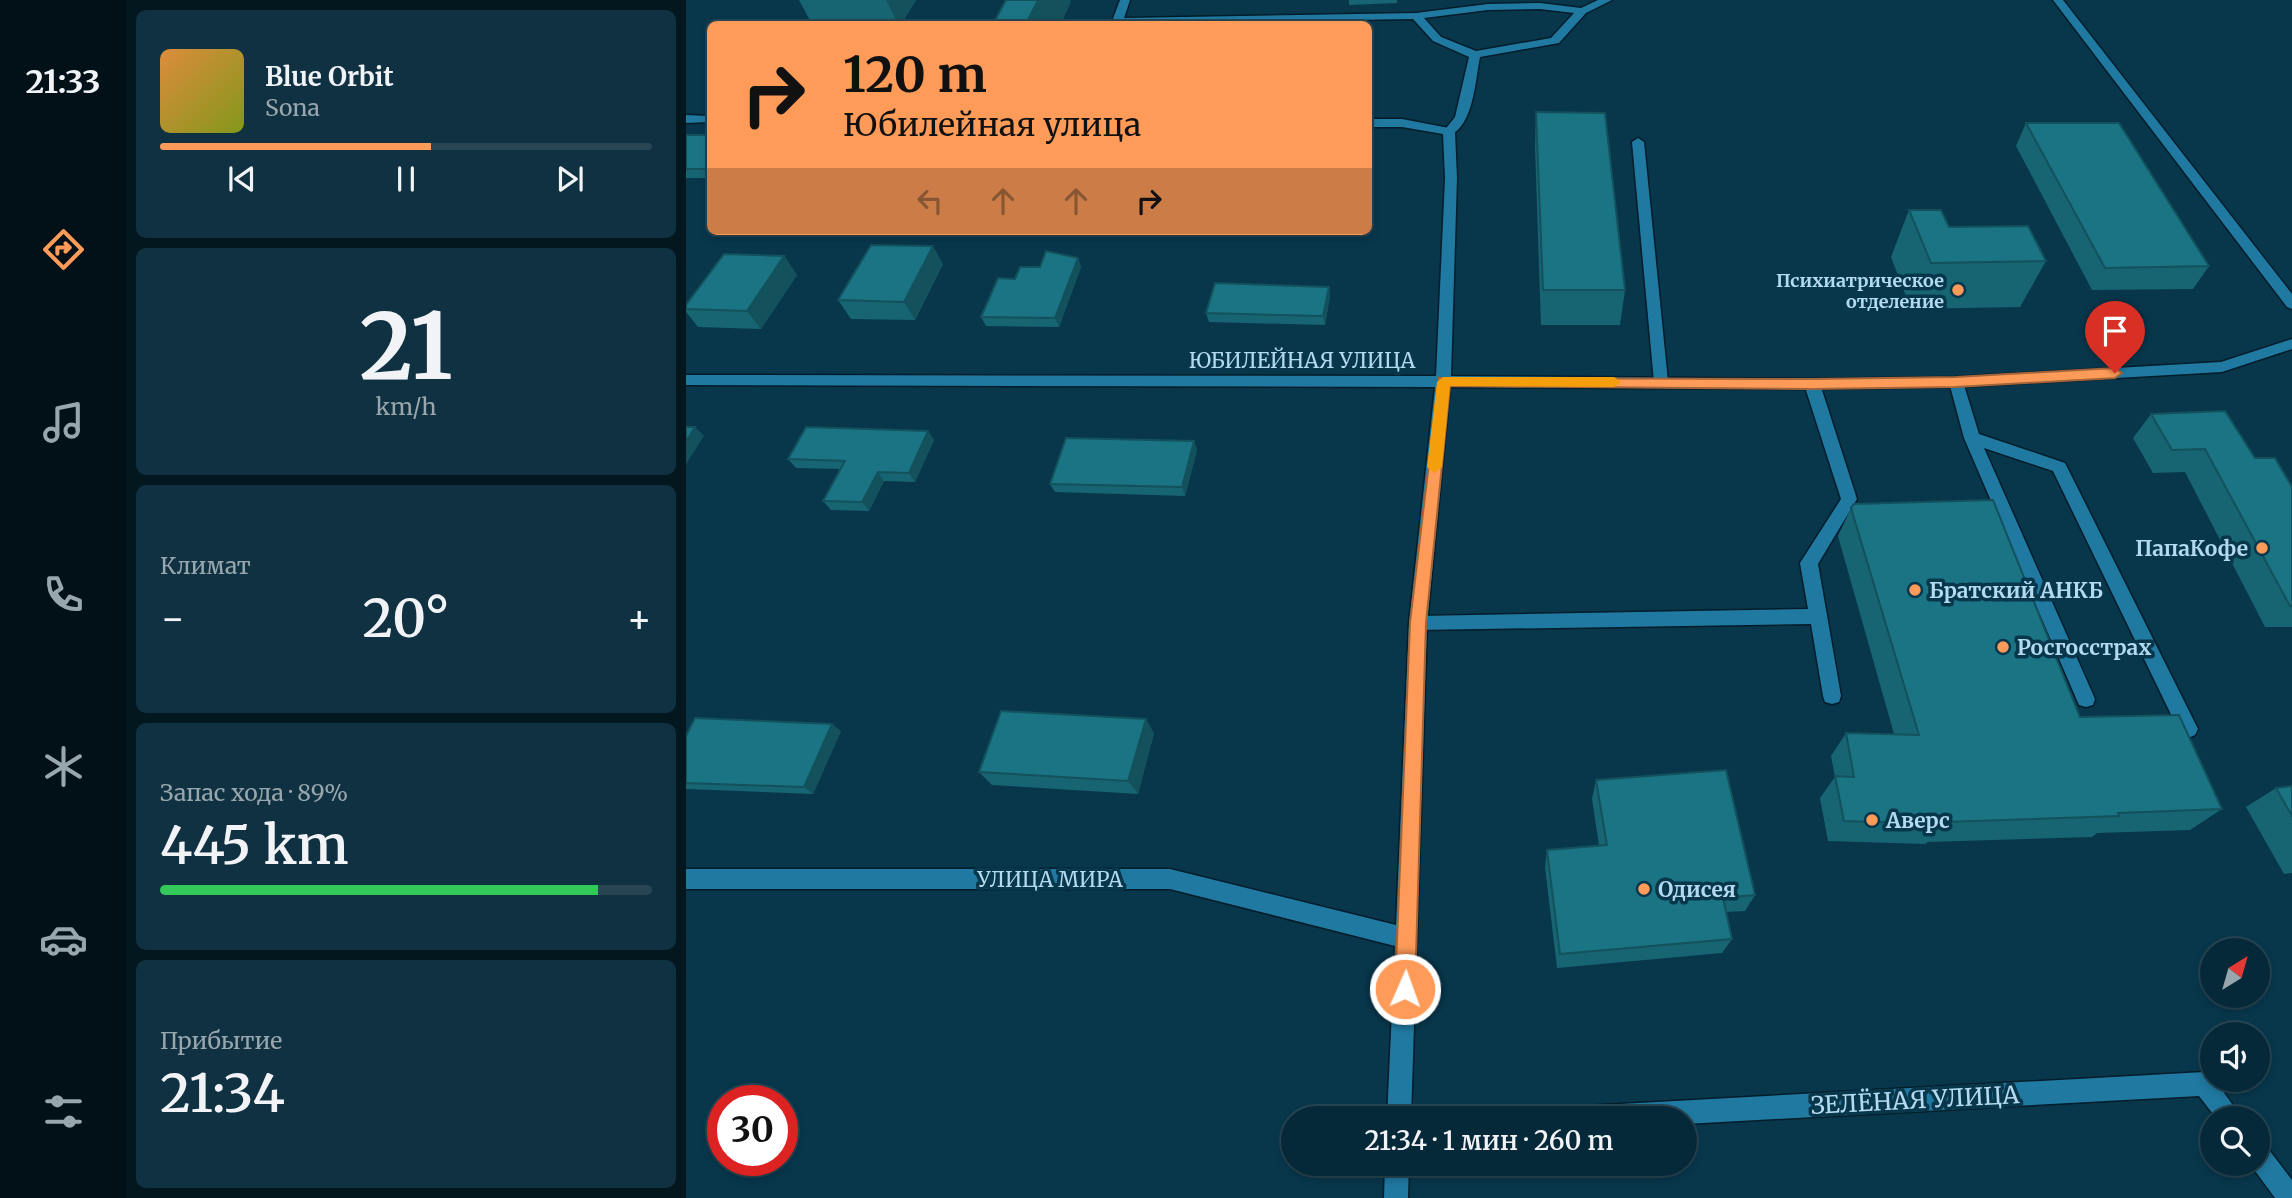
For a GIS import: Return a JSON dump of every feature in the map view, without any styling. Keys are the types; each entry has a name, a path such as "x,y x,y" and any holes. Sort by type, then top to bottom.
{"street":[{"path":"1118,21 1125,0"},
{"path":"1416,16 1437,39 1475,55 1555,41 1582,11 1607,0"},
{"path":"2058,0 2292,304"},
{"path":"1159,21 1329,13 1416,16 1488,4 1582,11"},
{"path":"1400,1106 1418,623 1443,382 1451,178 1448,132 1461,118 1475,55"},
{"path":"686,119 707,119"},
{"path":"1372,123 1402,123 1448,132"},
{"path":"1639,142 1661,382"},
{"name":"ЮБИЛЕЙНАЯ УЛИЦА","path":"686,380 1812,384 1956,382 2222,367 2292,344"},
{"path":"1956,382 1972,438 2086,699"},
{"path":"1812,384 1849,499 1809,563 1832,696"},
{"path":"1972,438 2059,467 2188,729"},
{"path":"1418,623 1818,616"},
{"name":"УЛИЦА МИРА","path":"686,879 1170,879 1407,938"},
{"name":"ЗЕЛЁНАЯ УЛИЦА","path":"1697,1112 2204,1084 2221,1106"},
{"path":"2270,1170 2290,1198"},
{"path":"1396,1198 1397,1176"}],"building":[{"path":"1006,0 1038,0 1028,21 995,21"},
{"path":"1536,112 1605,113 1625,290 1543,290"},
{"path":"2026,123 2119,123 2209,266 2105,268"},
{"path":"686,135 707,135 707,169 686,169"},
{"path":"1909,210 1941,210 1949,227 2028,226 2046,261 1931,263"},
{"path":"871,245 933,246 904,302 838,300"},
{"path":"1046,251 1078,258 1055,318 981,317 998,278 1015,279 1020,267 1040,267"},
{"path":"724,254 784,256 747,311 686,309 686,305"},
{"path":"1215,283 1329,287 1323,316 1206,313"},
{"path":"2225,411 2255,458 2275,458 2292,487 2292,606 2205,449 2172,450 2151,414"},
{"path":"686,427 695,427 686,442"},
{"path":"806,427 928,431 909,473 878,472 862,502 823,501 845,461 788,459"},
{"path":"1066,438 1194,441 1182,487 1050,484"},
{"path":"1993,500 2080,717 2179,715 2222,809 1945,824 1844,821 1835,776 1854,777 1846,733 1919,735 1851,508 1854,504"},
{"path":"1001,711 1146,719 1128,781 979,772"},
{"path":"695,718 832,724 804,787 686,783 686,736"},
{"name":"Одисея","path":"1726,770 1755,895 1723,898 1732,939 1560,954 1547,850 1607,845 1596,780"},
{"path":"2292,786 2292,816 2276,788"}],"slow traffic":[{"path":"1434,467 1443,382 1614,382"}],"place":[{"name":"Психиатрическое отделение","path":"1958,290"},
{"name":"ПапаКофе","path":"2262,548"},
{"name":"Братский АНКБ","path":"1915,590"},
{"name":"Росгосстрах","path":"2003,647"},
{"name":"Аверс","path":"1872,820"},
{"name":"Одисея","path":"1644,889"}],"route":[{"path":"1405,989 1418,623 1443,382 1812,384 1956,382 2115,373"}]}
